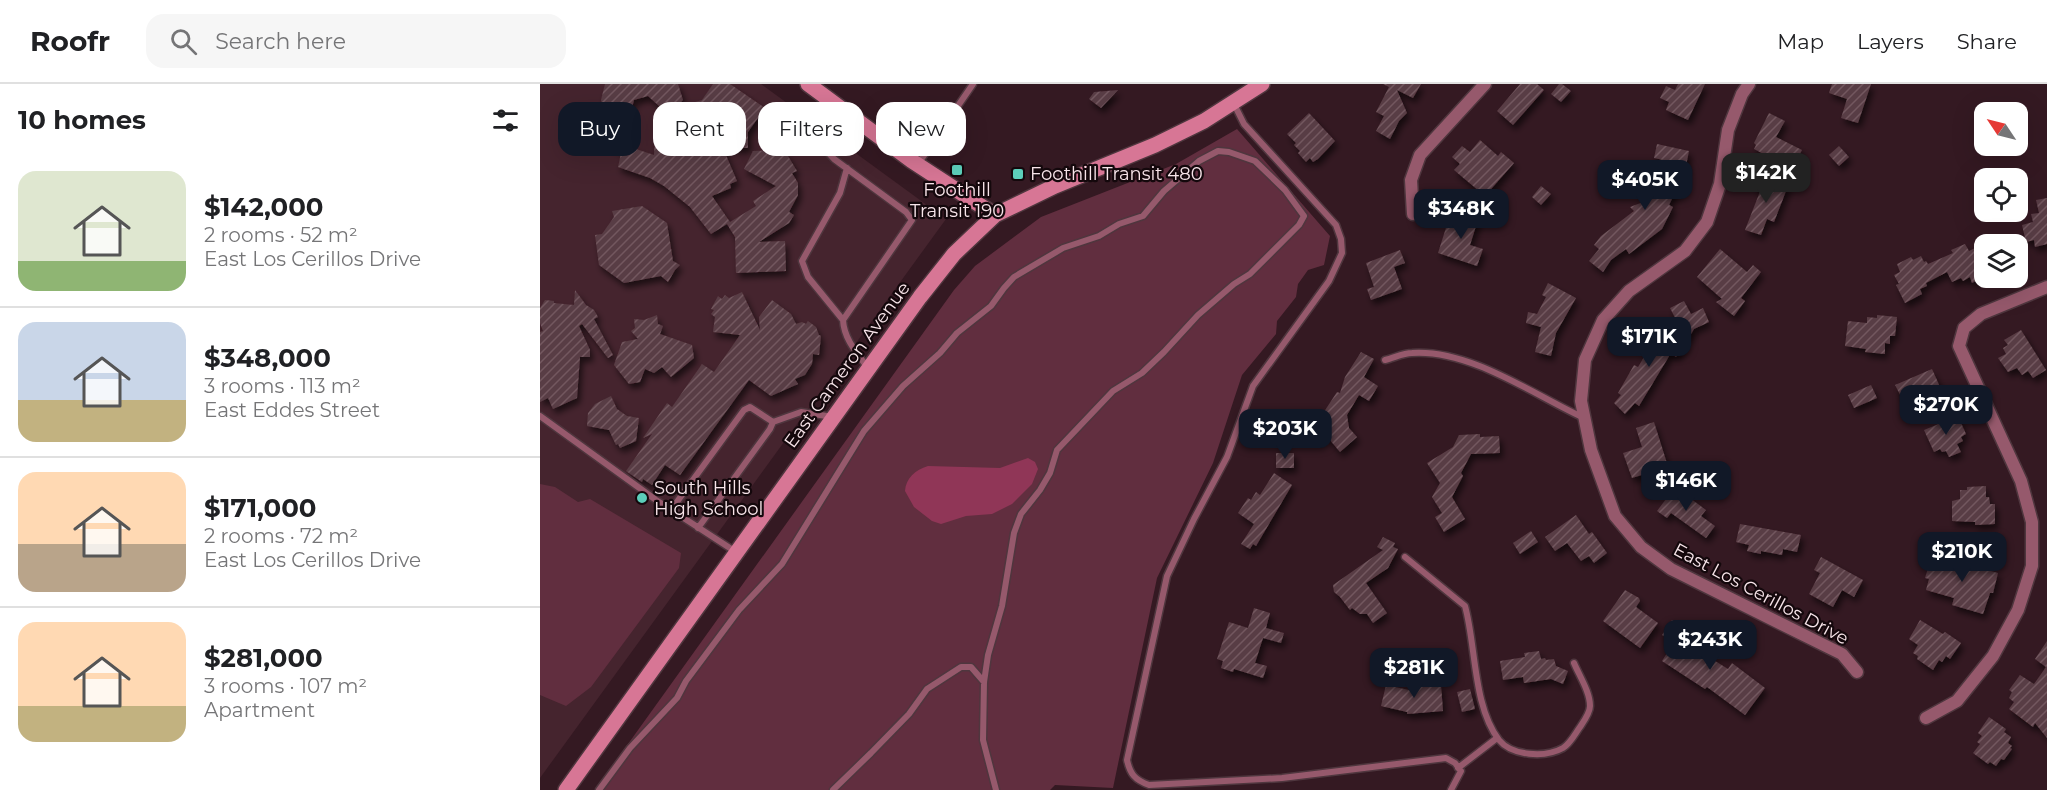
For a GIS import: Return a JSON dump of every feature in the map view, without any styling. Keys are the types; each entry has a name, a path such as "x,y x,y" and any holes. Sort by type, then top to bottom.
{"main road":[{"path":"808,84 832,102"},
{"name":"East Cameron Avenue","path":"566,790 936,275 995,214 1055,186 1155,145 1204,121 1262,84"},
{"path":"864,125 918,165 995,214"}],"street":[{"path":"1413,214 1410,180 1420,155 1485,84"},
{"name":"East Los Cerillos Drive","path":"1749,84 1742,93 1728,130 1720,184 1707,222 1685,250 1629,291 1603,320 1585,360 1581,401 1584,418 1591,450 1615,516 1641,548 1671,569 1842,654 1857,672"},
{"path":"1926,718 1957,701 1993,656 2018,610 2031,566 2032,522 2021,481 1959,346 1964,328 1982,314 2047,287"}],"lane":[{"path":"918,165 974,84"},
{"path":"1233,103 1244,124 1336,225 1341,239 1342,253 1329,281 1253,386 1227,457 1167,576 1127,760 1129,770 1137,780 1149,785 1282,778 1446,758 1455,763 1461,771 1451,790"},
{"path":"599,790 630,748 677,698 686,681 739,610 782,564 864,431 903,386 940,353 957,333 991,306 1014,278 1063,248 1099,236 1119,224 1143,216 1164,191 1199,161 1218,151 1229,152 1255,161 1280,184 1304,216 1299,225 1250,274 1234,284 1198,315 1142,373 1113,391 1057,450 1050,473 1041,490 1021,514 1014,533 1002,606 988,655 984,682 983,740 996,790"},
{"path":"831,156 906,212 912,220 843,320 843,329 848,340 868,368"},
{"path":"843,320 808,277 802,261 840,193 847,168"},
{"path":"1385,360 1411,352 1437,354 1472,364 1514,381 1557,406 1584,418"},
{"path":"671,510 744,410 750,406 773,422"},
{"path":"698,528 773,422 801,412 834,417"},
{"path":"540,416 671,510 736,553"},
{"path":"1405,557 1465,606 1478,687 1491,728 1497,738 1511,751 1543,754 1563,748 1568,743 1590,709 1589,696 1574,663"},
{"path":"832,790 909,714 927,689 961,667 971,667 984,682"},
{"path":"1458,768 1497,738"}],"shaded area":[{"name":"South Hills High School","path":"540,84 761,84 786,102 758,102 758,156 860,156 946,219 540,778"},
{"path":"1237,129 1330,236 1324,265 1308,270 1298,284 1296,297 1277,321 1276,334 1242,375 1213,463 1157,578 1113,788 1055,785 1050,790 595,790 954,290 975,266 1041,217 1176,164"},
{"path":"1028,458 1035,462 1038,469 1032,484 1012,504 992,514 966,516 941,524 932,521 914,507 905,491 912,475 928,466 1000,468"},
{"path":"540,484 555,487 578,502 590,499 681,553 679,568 591,687 566,706 540,695"}],"building":[{"path":"605,84 678,84 683,100 681,102 655,102 648,96 634,102 602,102"},
{"path":"713,84 730,84 758,103 758,118 748,132 748,148 746,148 746,102 695,102 702,100"},
{"path":"1383,84 1421,84 1413,98 1397,90 1407,113 1399,121 1390,139 1376,131 1384,116 1376,112 1389,87"},
{"path":"1520,84 1537,84 1544,90 1513,125 1497,111"},
{"path":"1559,84 1571,91 1561,102 1551,94"},
{"path":"1678,84 1705,84 1688,120 1666,110 1669,102 1660,98 1666,86 1675,90"},
{"path":"1832,84 1871,84 1858,123 1841,118 1847,99 1829,93"},
{"path":"1118,90 1101,108 1089,99 1094,92"},
{"path":"1309,113 1335,141 1313,162 1310,158 1306,162 1298,153 1300,151 1294,145 1296,143 1287,134"},
{"path":"1769,113 1785,121 1776,137 1802,150 1792,169 1754,149 1756,145 1754,143"},
{"path":"1480,140 1498,156 1501,152 1514,163 1485,196 1454,170 1460,164 1452,157 1462,146 1470,152"},
{"path":"1657,144 1689,151 1684,175 1669,205 1673,207 1662,229 1629,254 1626,249 1611,260 1603,272 1589,261 1599,249 1594,245 1601,236 1634,211 1630,207 1664,194 1656,189 1655,178 1660,175 1663,160 1654,158"},
{"path":"1839,146 1849,157 1839,166 1829,155"},
{"path":"641,151 653,156 726,156 737,181 730,184 731,188 712,196 730,222 756,206 753,201 776,186 744,169 753,151 758,151 758,156 788,156 797,171 792,173 798,183 798,195 789,212 794,215 789,223 759,242 785,241 786,271 736,273 735,237 727,224 711,234 690,207 664,186 650,178 618,167 620,156 641,156"},
{"path":"1759,174 1788,186 1774,222 1767,219 1761,235 1745,230 1761,189 1754,186"},
{"path":"1541,186 1551,194 1541,205 1532,197"},
{"path":"2047,198 2047,244 2035,247 2034,240 2028,242 2028,234 2024,234 2022,225 2033,222 2031,214 2039,213 2036,200"},
{"path":"642,206 667,223 673,261 680,265 668,282 661,276 624,283 599,265 595,235 602,234 614,217 612,211"},
{"path":"1451,212 1478,220 1470,245 1483,249 1477,266 1438,253"},
{"path":"1965,244 1969,251 1974,248 1974,282 1972,283 1970,277 1963,281 1961,278 1952,282 1947,272 1926,283 1927,286 1920,289 1922,294 1905,303 1896,285 1899,284 1894,275 1900,272 1897,264 1911,257 1913,260 1921,256 1928,264 1953,253 1951,250"},
{"path":"1720,249 1747,272 1753,265 1761,272 1741,298 1745,301 1734,316 1716,302 1722,299 1697,277"},
{"path":"1400,250 1405,263 1394,267 1402,289 1371,300 1367,289 1374,287 1366,263"},
{"path":"1548,283 1576,298 1556,333 1551,356 1535,352 1541,327 1526,323 1528,312 1537,314 1546,297 1542,295"},
{"path":"575,290 586,305 594,310 598,317 594,319 613,355 608,358 582,324 579,326 590,350 590,357 580,357 577,398 553,409 548,398 540,402 540,332 543,331 540,323 540,308 545,300 574,305"},
{"path":"742,292 760,330 759,317 772,300 791,314 796,324 802,322 806,324 808,321 816,327 821,336 819,355 813,354 812,364 805,375 795,379 798,384 771,396 749,380 680,475 665,465 652,485 643,479 642,482 626,471 652,434 643,438 667,403 672,407 702,364 714,372 740,335 713,332 715,317 711,314 714,310 711,309 718,296 722,299 725,295 729,298"},
{"path":"1684,301 1691,314 1703,308 1709,322 1694,329 1687,341 1670,308"},
{"path":"657,315 658,324 663,326 660,334 692,345 694,358 671,377 662,367 654,373 645,369 640,382 629,384 614,365 622,342 638,339 631,331 635,328 634,319 644,320"},
{"path":"1877,315 1897,317 1895,336 1890,336 1890,344 1885,343 1885,354 1865,352 1866,349 1845,346 1848,321 1867,323 1867,317 1877,318"},
{"path":"1660,324 1686,342 1676,357 1671,353 1639,406 1635,403 1625,414 1614,403 1621,395 1618,393 1634,365 1638,367 1653,342 1649,339"},
{"path":"2021,330 2046,370 2033,378 2028,371 2022,375 2017,368 2008,372 1998,358 2006,354 2003,348 2008,345 2004,340"},
{"path":"1361,352 1374,359 1364,377 1378,386 1369,401 1359,395 1347,415 1349,428 1357,437 1340,452 1324,433 1314,427 1337,392 1340,393 1345,377"},
{"path":"1932,369 1940,387 1934,390 1937,395 1931,397 1934,405 1918,413 1913,402 1906,406 1895,385"},
{"path":"1871,385 1877,398 1854,408 1848,395"},
{"path":"611,396 617,409 627,416 639,418 636,441 620,448 618,444 616,445 609,430 587,426 588,413 595,404"},
{"path":"1958,416 1966,434 1961,437 1963,441 1957,444 1961,452 1949,457 1946,451 1942,452 1940,449 1934,452 1924,430"},
{"path":"1654,422 1670,473 1657,477 1655,471 1632,478 1623,453 1642,447 1636,428"},
{"path":"1480,434 1480,437 1499,436 1500,453 1471,454 1452,497 1465,519 1444,532 1435,517 1442,513 1432,497 1440,483 1427,463 1453,447 1459,435"},
{"path":"1276,453 1294,453 1294,468 1276,468"},
{"path":"1274,473 1292,485 1256,546 1253,544 1250,549 1241,544 1254,524 1238,513 1248,498 1251,500 1256,492 1260,495"},
{"path":"1986,486 1986,497 1989,497 1990,504 1995,504 1995,524 1975,525 1975,522 1952,521 1952,501 1960,499 1960,490 1967,490 1967,487"},
{"path":"1675,487 1706,510 1701,516 1715,526 1706,538 1671,513 1667,518 1657,511"},
{"path":"1576,515 1589,534 1592,532 1607,553 1594,563 1589,556 1581,561 1567,543 1555,551 1545,537"},
{"path":"1740,524 1801,535 1797,552 1783,549 1782,555 1747,551 1749,545 1736,542"},
{"path":"1531,531 1538,542 1520,554 1513,543"},
{"path":"1383,537 1395,543 1393,547 1398,549 1388,568 1366,583 1387,613 1373,623 1367,614 1360,614 1352,608 1350,610 1334,592 1333,585 1383,550 1377,547"},
{"path":"1936,556 1998,573 1993,593 1990,593 1983,614 1952,605 1954,598 1926,590 1929,579 1925,578 1929,565 1933,566"},
{"path":"1821,557 1863,580 1854,597 1842,590 1833,607 1809,594 1820,573 1814,570"},
{"path":"1625,590 1639,598 1640,601 1636,607 1658,623 1640,648 1603,621"},
{"path":"1254,608 1270,613 1266,628 1284,633 1281,643 1263,638 1255,663 1267,666 1263,678 1234,669 1233,672 1221,668 1223,661 1217,659 1229,622 1248,628"},
{"path":"1672,620 1694,635 1688,644 1728,669 1732,663 1765,688 1745,715 1707,687 1705,689 1662,661 1674,642 1662,635"},
{"path":"1920,620 1961,643 1950,659 1946,656 1942,662 1939,660 1933,670 1917,659 1918,656 1913,653 1918,645 1909,639"},
{"path":"2047,641 2047,738 2035,723 2033,727 2009,709 2014,702 2009,698 2012,692 2009,690 2020,675 2034,684 2046,667 2035,659"},
{"path":"1539,651 1541,659 1554,659 1556,666 1568,671 1563,684 1551,679 1524,683 1523,677 1503,680 1500,661 1525,657 1524,653"},
{"path":"1386,685 1409,690 1409,687 1441,685 1443,711 1407,714 1407,712 1381,706"},
{"path":"1470,689 1475,709 1462,712 1457,692"},
{"path":"1989,717 2006,729 2004,732 2011,737 2008,743 2012,749 1996,766 1990,762 1988,764 1973,753 1980,744 1977,742 1982,736 1978,733"}],"place":[{"name":"Foothill Transit 190","path":"957,170"},
{"name":"Foothill Transit 480","path":"1018,174"},
{"name":"South Hills High School","path":"642,498"}]}
